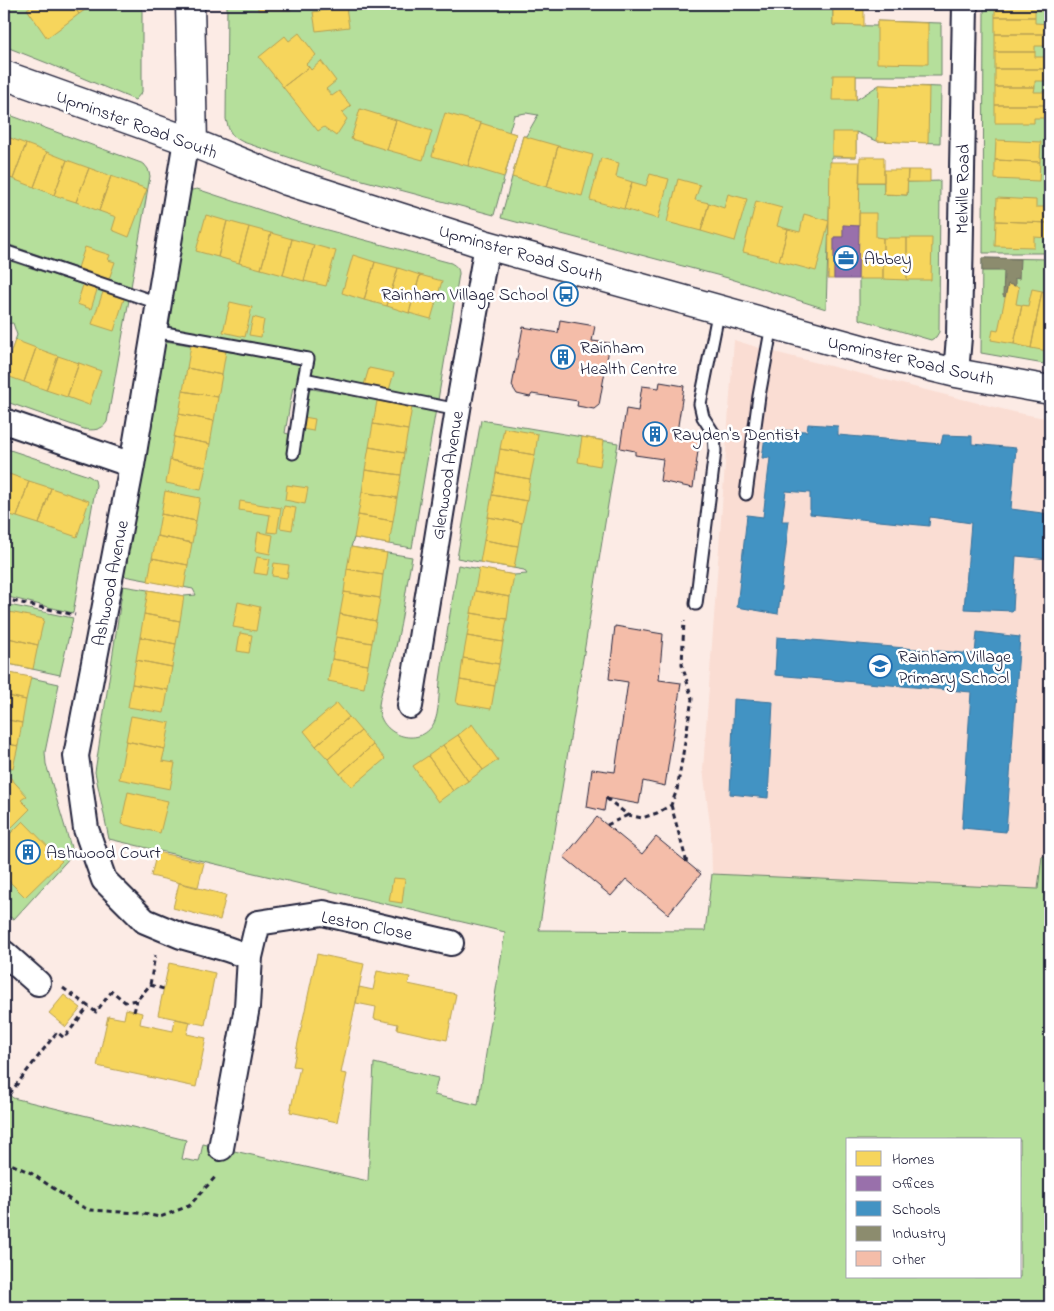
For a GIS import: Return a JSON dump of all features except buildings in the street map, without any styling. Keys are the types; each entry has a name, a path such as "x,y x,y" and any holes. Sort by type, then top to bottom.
{"street":[{"path":"190,4 190,142"},
{"name":"Melville Road","path":"956,373 959,337 965,4"},
{"name":"Upminster Road South","path":"4,75 190,142 288,181 487,245 890,357 956,373 1050,390"},
{"name":"Ashwood Avenue","path":"190,142 158,303 132,465 76,756 86,829 104,880 145,921 181,936 250,957"},
{"name":"Glenwood Avenue","path":"410,706 487,245"},
{"path":"4,421 132,465"},
{"name":"Leston Close","path":"221,1148 247,1007 250,957 258,923 323,914 451,943"},
{"path":"4,953 38,983"}],"lane":[{"path":"4,250 158,303"},
{"path":"696,604 715,451 714,434 703,417 700,404 718,309"},
{"path":"746,494 759,396 772,325"},
{"path":"154,331 308,359 292,454"},
{"path":"304,379 458,410"}],"path":[{"path":"4,600 102,621"},
{"path":"687,863 671,805 677,790 692,699 682,664 683,621 696,604"},
{"path":"606,798 628,815 642,818 657,813 671,805"},
{"path":"607,825 628,815"},
{"path":"134,1012 138,1000 150,985 156,947 176,953 181,936"},
{"path":"150,985 164,989"},
{"path":"59,994 64,988 96,1012 112,991 125,1002 138,1000"},
{"path":"4,1101 56,1032 64,1038 89,1006"},
{"path":"4,1161 31,1173 78,1205 90,1210 138,1213 160,1218 189,1206 215,1178 226,1159 221,1148"}],"shaded area":[{"name":"Rainham Village Primary School","path":"734,340 766,350 1018,413 1050,419 1050,975 705,931 712,874 711,832 703,769"}],"green space":[{"path":"4,4 142,4 142,92 135,100 4,46"},
{"path":"227,4 941,4 941,9 833,8 833,25 877,26 877,21 941,23 941,76 856,76 856,100 879,85 941,87 940,143 877,141 856,132 856,157 831,157 826,309 728,278 501,218 523,136 526,136 538,115 526,113 514,115 509,132 516,134 494,215 336,173 243,142 231,133 226,119"},
{"path":"984,4 1050,4 1050,253 983,253"},
{"path":"4,113 144,164 148,169 150,176 131,287 4,243"},
{"path":"940,181 939,332 931,340 859,319 859,182 884,182 884,194 907,195 907,182"},
{"path":"197,189 297,222 451,263 456,266 459,274 438,400 308,373 313,355 166,327 190,191"},
{"path":"982,258 1050,259 1050,365 981,353"},
{"path":"4,259 129,300 107,422 103,427 94,430 84,429 4,401 4,371 17,335 13,323 4,324"},
{"path":"165,341 303,364 300,388 293,387 285,433 292,435 290,458 295,458 306,388 436,409 412,548 354,538 351,547 412,557 396,647 379,705 380,715 385,724 392,731 400,735 419,736 428,731 434,723 437,714 442,666 458,565 514,575 527,574 524,570 457,558 481,420 618,443 539,930 705,931 712,874 1038,889 1042,856 1050,856 1050,1307 4,1307 4,1090 13,1098 186,1140 182,1159 199,1162 203,1144 368,1181 374,1063 438,1078 434,1095 478,1105 505,932 109,839 95,772 123,586 184,596 196,595 193,589 124,576"},
{"path":"4,448 89,476 95,480 96,485 73,613 4,596"},
{"path":"4,604 73,618 60,675 4,663"},
{"path":"4,672 59,684 45,752 46,764 73,854 14,919 4,915"}],"place":[{"name":"Abbey","path":"846,258"},
{"name":"Rainham Village School","path":"566,294"},
{"name":"Rainham Health Centre","path":"563,357"},
{"name":"Rayden's Dentist","path":"655,434"},
{"name":"Rainham Village Primary School","path":"880,666"},
{"name":"Ashwood Court","path":"28,852"}]}
